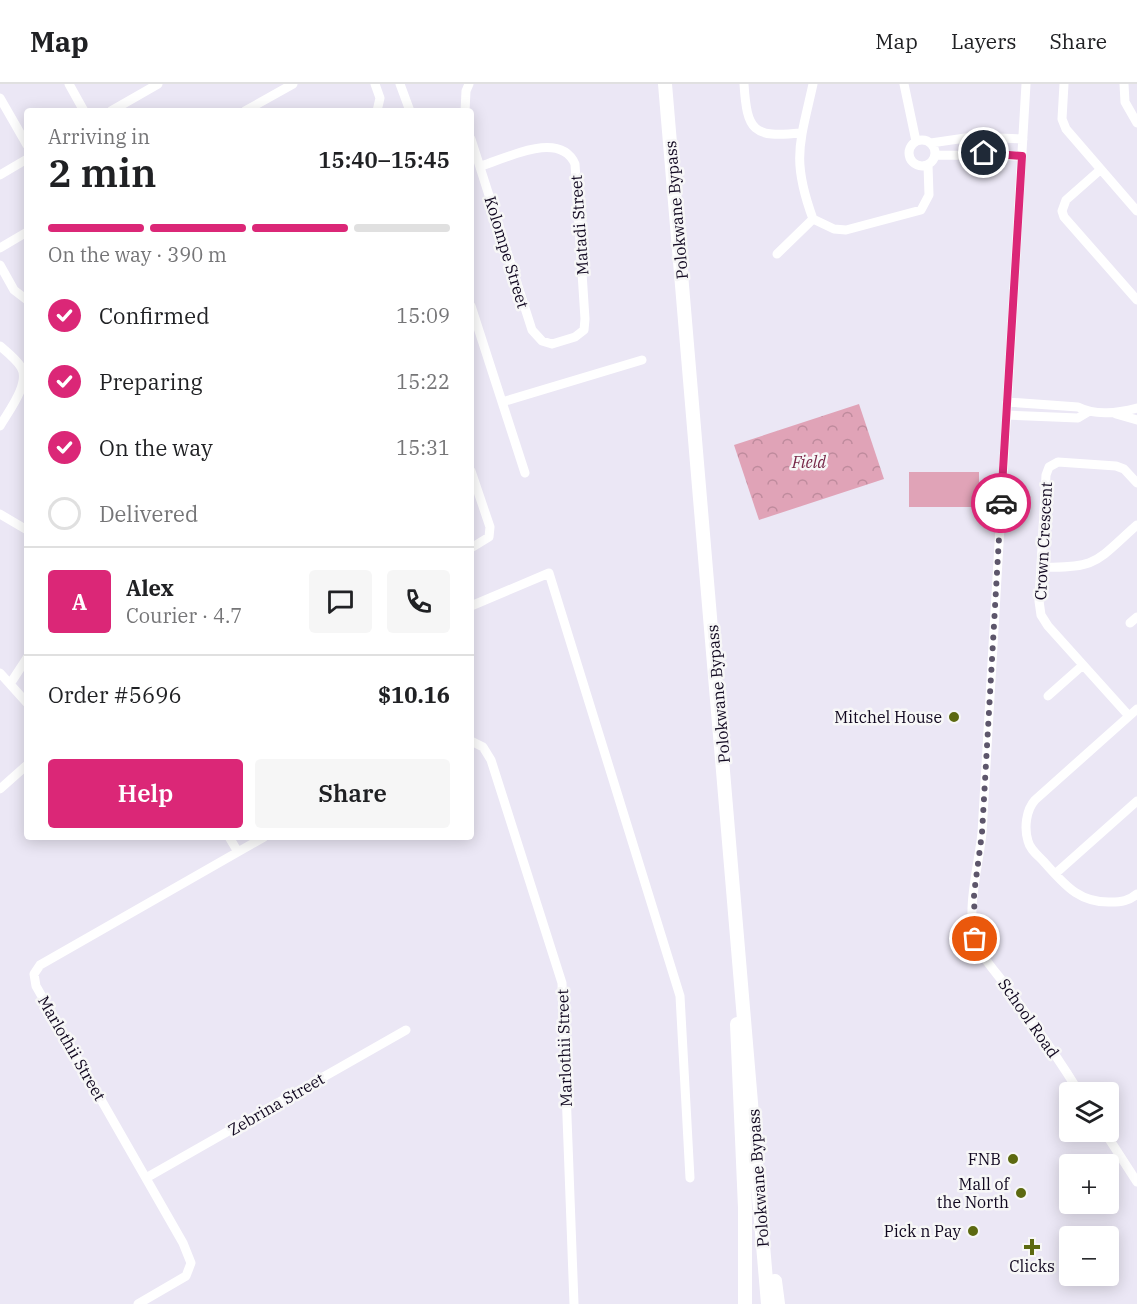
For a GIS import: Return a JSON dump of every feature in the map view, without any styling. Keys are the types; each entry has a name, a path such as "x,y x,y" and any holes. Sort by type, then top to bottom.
{"highway":[{"name":"Polokwane Bypass","path":"665,84 750,1068 768,1304"},
{"path":"741,974 735,993 744,1196 745,1304"},
{"path":"750,1068 778,1304"}],"street":[{"path":"69,84 82,108"},
{"path":"116,108 158,84"},
{"path":"250,108 293,84"},
{"path":"375,84 380,98 378,108"},
{"path":"400,84 409,108"},
{"path":"465,108 466,91 469,84"},
{"path":"744,84 747,118 755,129 771,136 800,133"},
{"path":"813,84 800,133 799,167 813,219 834,229 852,229 921,210 929,195 928,165 935,155"},
{"path":"904,84 916,141"},
{"name":"School Road","path":"1026,84 974,928 975,939 984,956 1050,1045 1073,1082"},
{"path":"1064,84 1062,119 1065,129 1137,211"},
{"path":"1124,84 1125,102 1137,123"},
{"path":"0,98 4,115 24,141"},
{"path":"928,165 920,166 909,158 909,149 916,141 923,139 931,143 972,137 1023,139"},
{"path":"931,143 935,155"},
{"name":"Kolompe Street","path":"474,147 532,330"},
{"name":"Matadi Street","path":"481,166 552,147 564,149 571,154 575,164 584,330 575,337 552,344 542,341 532,330"},
{"path":"935,155 980,153 1022,156"},
{"path":"0,175 24,161"},
{"path":"1100,170 1066,200 1062,211 1137,300"},
{"path":"777,254 813,219"},
{"path":"0,248 24,234"},
{"path":"0,265 14,290 24,298"},
{"path":"474,315 525,473"},
{"path":"0,346 21,368 23,380 0,426"},
{"path":"502,402 642,360"},
{"path":"1007,402 1078,407 1088,412 1113,413 1137,420"},
{"path":"1113,413 1137,408"},
{"path":"1007,415 1078,418 1088,412"},
{"name":"Crown Crescent","path":"1129,716 1041,615 1039,601 1046,475 1051,465 1058,462 1116,466 1124,469 1137,483"},
{"path":"474,480 490,527 489,537 474,546"},
{"path":"0,514 24,528"},
{"path":"1041,567 1076,568 1093,563 1137,525"},
{"path":"474,605 549,573 680,996 690,1178"},
{"path":"10,684 24,663"},
{"path":"1048,696 1083,665"},
{"path":"0,673 24,700"},
{"path":"1137,709 1035,800 1028,810 1028,842 1074,894 1093,901 1119,902 1130,900 1137,894"},
{"name":"Marlothii Street","path":"474,742 483,747 491,760 562,983 574,1304"},
{"path":"0,789 24,768"},
{"path":"1055,874 1137,801"},
{"path":"231,840 238,852"},
{"name":"Marlothii Street","path":"138,1304 180,1280 192,1268 183,1243 36,986 34,974 40,965 259,840"},
{"name":"Zebrina Street","path":"146,1178 406,1030"},
{"path":"1111,1142 1137,1182"}],"green space":[{"name":"Field","path":"859,404 884,479 759,520 734,445"},
{"path":"909,472 979,472 979,507 909,507"}],"way so far":[{"path":"975,939 974,894 982,833 1001,503"}],"place":[{"name":"Mitchel House","path":"954,717"},
{"name":"FNB","path":"1013,1159"},
{"name":"Mall of the North","path":"1021,1193"},
{"name":"Pick n Pay","path":"973,1231"},
{"name":"Clicks","path":"1032,1247"}],"route":[{"path":"984,153 1022,156 1001,503"}]}
